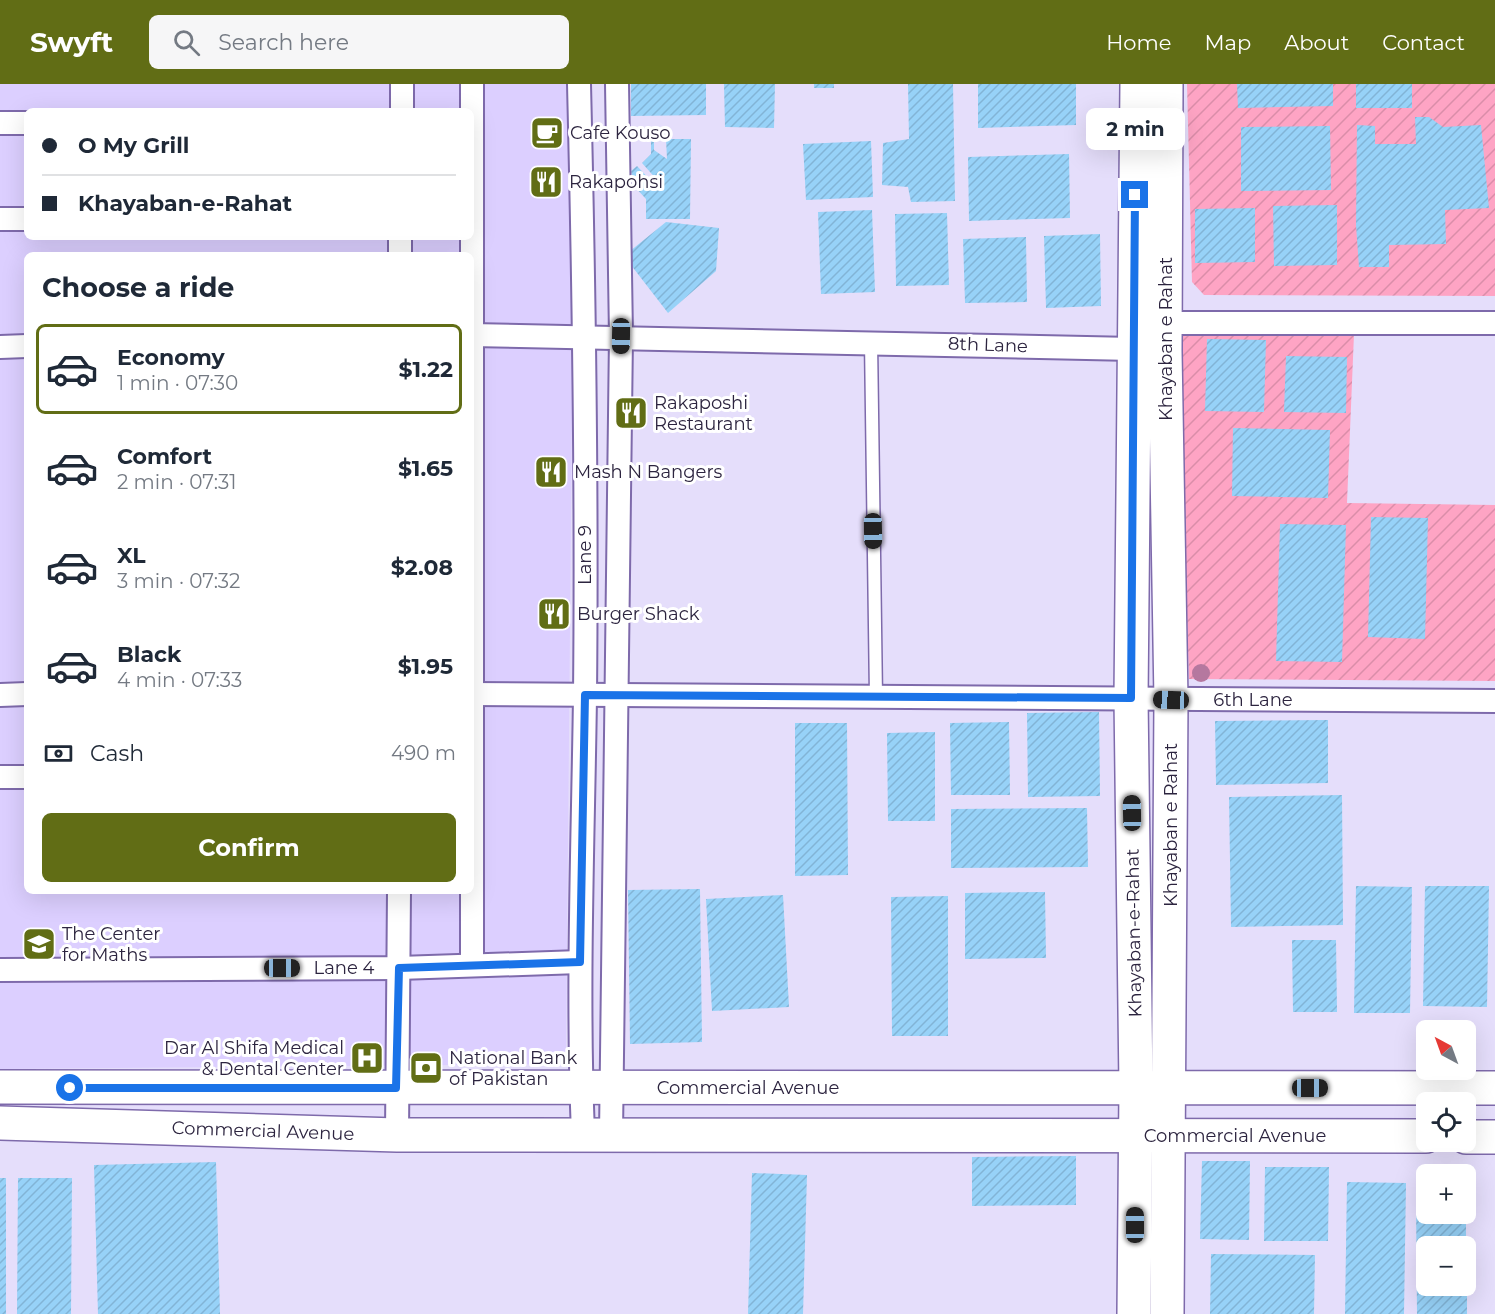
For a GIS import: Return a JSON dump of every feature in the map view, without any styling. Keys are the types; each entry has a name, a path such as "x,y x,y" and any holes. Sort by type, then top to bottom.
{"main road":[{"name":"Khayaban-e-Rahat","path":"1134,1314 1136,1088 1131,698 1137,84"},
{"name":"Khayaban e Rahat","path":"1166,84 1166,323 1171,700 1171,1088 1167,1314"},
{"name":"Commercial Avenue","path":"0,1087 1495,1088"},
{"name":"Commercial Avenue","path":"0,1123 397,1135 1416,1136"},
{"path":"1476,1137 1495,1137"}],"street":[{"path":"402,84 402,108"},
{"path":"472,84 472,108"},
{"name":"Lane 9","path":"579,84 585,336 585,695 580,962 597,1088 597,1134"},
{"path":"597,1134 597,1088 617,696 621,336 617,84"},
{"path":"0,123 24,123"},
{"path":"0,219 24,219"},
{"path":"1133,349 1166,323 1495,323"},
{"name":"8th Lane","path":"474,335 621,336 1133,349"},
{"path":"0,347 24,346"},
{"path":"0,695 24,694"},
{"name":"6th Lane","path":"474,694 1495,701"},
{"path":"0,777 24,777"},
{"path":"397,1135 399,894"},
{"path":"472,894 472,964"},
{"name":"Lane 4","path":"0,970 399,968 580,962"}],"lane":[{"path":"871,342 876,697"}],"shaded area":[{"path":"0,84 575,84 566,1064 0,1069"},
{"path":"1187,84 1495,84 1495,296 1204,295 1192,282"},
{"path":"1178,332 1354,334 1347,503 1495,505 1495,681 1189,679"}],"building":[{"path":"631,84 706,84 706,115 631,116"},
{"path":"724,84 775,84 774,128 725,127"},
{"path":"814,84 834,84 834,88 814,88"},
{"path":"908,84 953,84 955,201 911,202 908,187 882,185 883,143 909,139"},
{"path":"978,84 1076,84 1076,125 978,128"},
{"path":"1237,84 1333,84 1333,106 1238,108"},
{"path":"1356,84 1412,84 1412,108 1356,108"},
{"path":"1415,117 1429,117 1443,127 1481,125 1489,208 1445,210 1446,244 1389,245 1389,267 1359,267 1356,225 1357,125 1375,126 1375,144 1416,144"},
{"path":"1330,126 1331,190 1241,191 1241,127"},
{"path":"651,139 654,139 654,150 667,159 666,139 691,139 690,219 646,219 646,199 634,186 631,171 637,166 655,185 658,181 642,163 651,154"},
{"path":"871,141 873,197 806,200 803,144"},
{"path":"1069,154 1070,218 969,221 968,157"},
{"path":"1337,205 1337,265 1274,266 1273,206"},
{"path":"1255,208 1255,262 1195,263 1195,209"},
{"path":"872,210 875,292 821,294 818,212"},
{"path":"947,213 949,285 896,286 895,214"},
{"path":"666,222 719,228 716,271 668,313 624,256"},
{"path":"1100,234 1101,306 1046,308 1044,236"},
{"path":"1026,237 1027,302 965,303 963,239"},
{"path":"1207,339 1266,340 1264,412 1205,411"},
{"path":"1286,356 1347,357 1346,413 1284,412"},
{"path":"1233,428 1330,430 1328,498 1232,496"},
{"path":"1371,517 1428,518 1425,639 1368,637"},
{"path":"1280,524 1346,525 1342,662 1276,661"},
{"path":"1099,712 1100,796 1028,797 1027,713"},
{"path":"1328,720 1328,783 1216,785 1215,721"},
{"path":"1009,722 1010,795 951,795 950,723"},
{"path":"795,723 847,723 848,875 795,876"},
{"path":"935,732 935,821 888,821 887,733"},
{"path":"1342,795 1343,925 1231,927 1229,797"},
{"path":"1087,808 1088,867 951,868 951,809"},
{"path":"1356,886 1412,887 1410,1013 1354,1013"},
{"path":"1425,886 1489,886 1487,1007 1423,1006"},
{"path":"700,889 702,1042 630,1044 628,890"},
{"path":"1045,892 1046,958 965,959 965,893"},
{"path":"783,895 789,1007 712,1011 706,899"},
{"path":"948,896 948,1036 892,1036 891,897"},
{"path":"1292,940 1336,940 1337,1012 1293,1012"},
{"path":"1076,1156 1076,1205 972,1206 972,1157"},
{"path":"1202,1161 1250,1161 1249,1240 1200,1239"},
{"path":"216,1162 220,1314 98,1314 94,1165"},
{"path":"1265,1167 1329,1167 1328,1241 1264,1241"},
{"path":"752,1173 807,1175 803,1314 748,1314"},
{"path":"0,1178 6,1178 6,1314 0,1314"},
{"path":"18,1178 72,1178 71,1314 17,1314"},
{"path":"1347,1182 1406,1183 1404,1314 1345,1314"},
{"path":"1416,1224 1466,1224 1466,1236 1416,1236"},
{"path":"1211,1254 1315,1255 1314,1314 1210,1314"},
{"path":"1417,1296 1467,1296 1467,1314 1417,1314"}],"place":[{"name":"Cafe Kouso","path":"547,133"},
{"name":"Rakapohsi","path":"546,182"},
{"name":"Rakaposhi Restaurant","path":"631,413"},
{"name":"Mash N Bangers","path":"551,472"},
{"name":"Burger Shack","path":"554,614"},
{"name":"The Center for Maths","path":"39,944"},
{"name":"Dar Al Shifa Medical & Dental Center","path":"367,1058"},
{"name":"National Bank of Pakistan","path":"426,1068"}],"route":[{"path":"70,1088 396,1088 399,968 580,962 585,695 1131,698 1135,195"}]}
